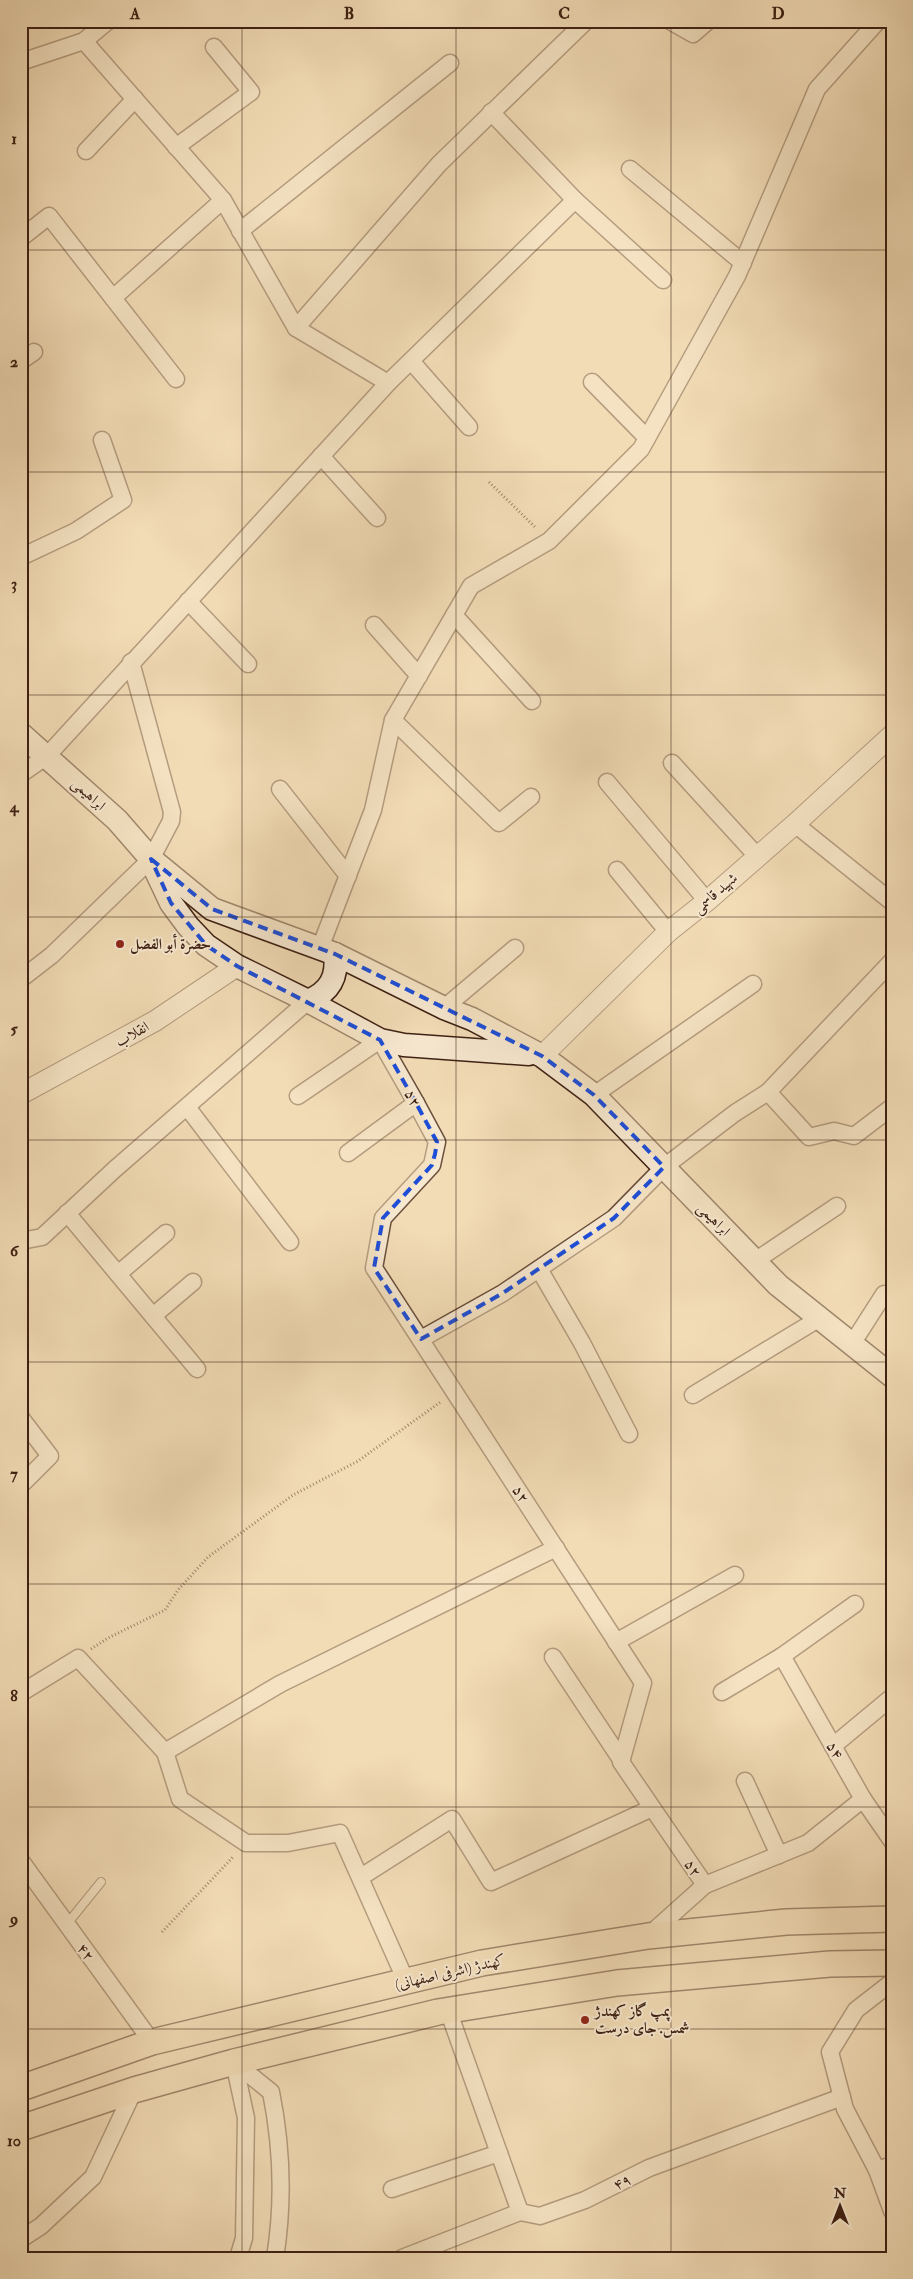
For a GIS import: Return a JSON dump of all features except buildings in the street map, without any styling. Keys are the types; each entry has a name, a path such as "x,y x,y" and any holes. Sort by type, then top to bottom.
{"main road":[{"name":"ابراهیمی","path":"21,734 118,820 151,860 212,909 328,951 444,1008 472,1019 542,1056 594,1095 778,1285 892,1376"},
{"path":"151,860 171,903 188,926 206,945 237,966 308,1001 380,1040 404,1045 542,1056"},
{"path":"308,1001 320,996 334,978 337,966 328,951"},
{"name":"کهندژ (اشرفی اصفهانی)","path":"21,2088 152,2042 482,1962 648,1936 786,1922 892,1919"},
{"path":"21,2128 134,2090 234,2062 448,2010 617,1983 830,1964 892,1963"}],"street":[{"path":"21,62 84,41 108,21"},
{"path":"296,328 439,164 586,21"},
{"path":"670,21 693,34 708,21"},
{"path":"328,951 348,876 373,810 393,720 471,586 550,541 641,450 743,262 818,89 878,21"},
{"path":"84,41 223,200 296,328 388,383"},
{"path":"176,147 251,92 214,47"},
{"path":"240,231 450,63"},
{"path":"86,151 135,99"},
{"path":"492,112 575,200 663,280"},
{"path":"630,168 743,262"},
{"path":"113,298 223,200"},
{"path":"21,774 47,756 388,383 575,200"},
{"path":"21,238 49,216 176,379"},
{"path":"411,362 469,427"},
{"path":"592,382 648,438"},
{"path":"24,551 76,531 123,500 102,440"},
{"path":"321,456 377,518"},
{"path":"188,601 248,664"},
{"path":"454,615 532,701"},
{"path":"374,625 419,676"},
{"path":"21,980 52,955 151,860 171,821 172,812 131,662"},
{"path":"393,720 499,823 531,797"},
{"name":"شهید قاسمی","path":"542,1056 668,932 707,901 795,824 892,735"},
{"path":"672,763 757,856"},
{"path":"607,782 707,901"},
{"path":"280,789 348,876"},
{"path":"795,824 892,902"},
{"path":"617,870 668,932"},
{"path":"444,1008 515,948"},
{"path":"421,1339 503,1293 614,1218 664,1167 768,1092 892,961"},
{"name":"انقلاب","path":"21,1094 155,1021 237,966"},
{"path":"594,1095 753,984"},
{"path":"21,1241 42,1236 308,1001"},
{"path":"298,1096 380,1040"},
{"name":"۵۲","path":"380,1040 437,1142 432,1165 383,1218 374,1268 643,1682 622,1760 652,1808 705,1885 648,1936"},
{"path":"768,1092 809,1137 834,1131 854,1136 892,1107"},
{"path":"348,1153 416,1102"},
{"path":"187,1107 290,1242"},
{"path":"755,1261 836,1206"},
{"path":"67,1213 197,1369"},
{"path":"118,1274 166,1233"},
{"path":"539,1270 582,1343 629,1434"},
{"path":"153,1316 193,1282"},
{"path":"852,1344 884,1294"},
{"path":"693,1395 820,1318"},
{"path":"21,1418 50,1456 21,1485"},
{"path":"165,1752 280,1684 556,1548"},
{"path":"616,1642 735,1575"},
{"path":"722,1692 782,1656 855,1604"},
{"name":"۵۴","path":"782,1656 863,1799 892,1841"},
{"path":"553,1657 622,1760"},
{"path":"21,1693 78,1658 165,1752 180,1799 246,1843 288,1843 340,1833 406,1981"},
{"path":"833,1746 892,1696"},
{"path":"745,1781 779,1855"},
{"path":"705,1885 808,1843 863,1799"},
{"path":"361,1877 452,1819 492,1882 652,1808"},
{"name":"۴۲","path":"24,1871 67,1924 152,2042"},
{"path":"892,1982 856,2010 830,2052 845,2109 884,2168 892,2211"},
{"path":"448,2010 520,2212"},
{"path":"234,2062 246,2118 244,2238 238,2258"},
{"path":"234,2062 271,2092 281,2157 280,2227 274,2258"},
{"path":"21,2239 42,2226 93,2177 134,2090"},
{"name":"۴۹","path":"402,2258 520,2212 540,2216 586,2200 649,2168 842,2097"},
{"path":"392,2189 499,2153"}],"lane":[{"path":"67,1924 101,1882"}],"path":[{"path":"489,482 550,541"},
{"path":"78,1658 108,1638 165,1610 178,1590 208,1557 293,1495 358,1461 455,1392"},
{"path":"162,1932 246,1843"}],"highlighted area":[{"path":"151,859 212,909 335,954 542,1056 594,1095 664,1167 614,1218 503,1293 421,1339 374,1268 383,1218 432,1165 435,1154 437,1142 416,1103 380,1040 237,966 206,945 171,903"}],"place":[{"name":"حضرة أبو الفضل","path":"120,944"},
{"name":"پمپ گاز کهندژ شمس. جای درست","path":"585,2020"}]}
